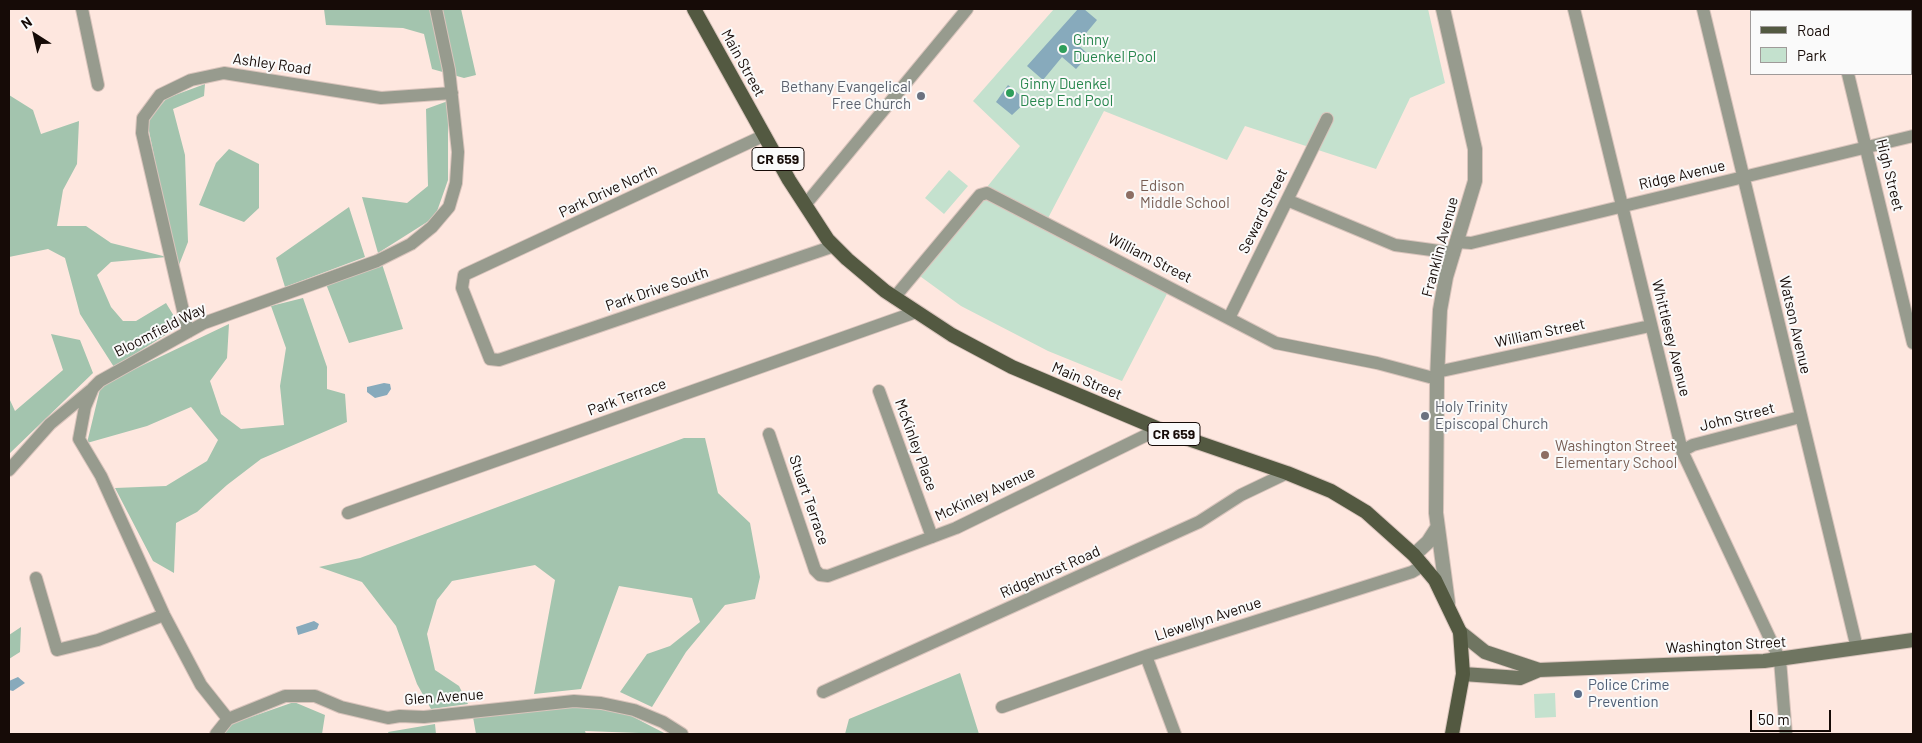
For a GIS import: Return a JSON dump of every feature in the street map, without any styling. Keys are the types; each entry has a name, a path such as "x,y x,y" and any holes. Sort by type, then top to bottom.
{"main road":[{"name":"Main Street","path":"694,9 805,205 834,246 894,298 952,335 1012,367 1160,429 1287,473 1331,491 1349,501 1385,527 1419,560 1448,603 1460,632 1463,674 1452,734"},
{"name":"Washington Street","path":"1460,632 1485,652 1539,670"},
{"name":"Washington Street","path":"1463,674 1520,678 1539,670 1780,660 1913,640"}],"street":[{"path":"82,9 98,85"},
{"name":"Bloomfield Way","path":"9,470 50,424 93,388 124,367 204,323 377,261 411,244 432,227 449,207 456,183 458,152 452,93 436,9"},
{"path":"805,205 967,9"},
{"name":"Franklin Avenue","path":"1443,9 1475,149 1475,181 1446,277 1440,310 1437,376 1437,528 1448,603"},
{"name":"Whittlesey Avenue","path":"1574,9 1624,205 1650,326 1682,451 1780,660"},
{"name":"Watson Avenue","path":"1703,9 1857,648"},
{"name":"Ashley Road","path":"188,332 142,133 143,118 160,94 191,80 224,73 381,98 452,93"},
{"name":"High Street","path":"1848,75 1913,343"},
{"name":"Seward Street","path":"1229,318 1326,119"},
{"name":"Park Drive North","path":"490,359 462,288 464,275 765,136"},
{"name":"Ridge Avenue","path":"1287,200 1395,245 1456,248 1624,205 1913,136"},
{"name":"William Street","path":"894,298 980,195 987,193 1167,284 1276,343 1437,376 1650,326"},
{"name":"Park Drive South","path":"490,359 499,360 834,246"},
{"name":"Park Terrace","path":"348,513 916,312"},
{"path":"93,388 85,407 80,439 101,476 164,615 201,685 228,719"},
{"name":"McKinley Place","path":"879,391 932,537"},
{"name":"John Street","path":"1682,451 1693,445 1800,417"},
{"name":"McKinley Avenue","path":"820,575 828,576 956,528 1160,429"},
{"name":"Stuart Terrace","path":"769,434 815,570 820,575"},
{"name":"Ridgehurst Road","path":"823,692 1199,522 1241,495 1287,473"},
{"path":"1419,560 1437,528"},
{"name":"Llewellyn Avenue","path":"1002,707 1146,656 1412,572 1419,560"},
{"path":"36,578 57,650 98,640 164,615"},
{"path":"1146,656 1175,734"},
{"path":"1780,660 1786,734"},
{"name":"Glen Avenue","path":"216,734 228,719 284,696 316,696 341,707 388,718 400,716 424,717 574,701 605,703 634,710 663,722 682,734"}],"green space":[{"path":"324,9 461,9 476,75 464,78 432,69 424,34 403,28 326,25"},
{"path":"1054,9 1428,9 1445,83 1410,98 1376,169 1245,126 1227,160 1104,111 1046,222 1171,286 1122,381 1048,351 961,306 917,274 1020,146 973,101"},
{"path":"205,84 204,96 173,109 185,155 188,242 177,270 147,121 167,98"},
{"path":"9,95 33,110 41,134 79,121 77,164 63,190 57,226 86,226 111,243 167,257 111,262 97,275 111,307 123,321 136,321 166,303 180,326 114,367 80,314 65,258 48,249 9,257"},
{"path":"448,101 448,180 435,217 378,253 362,197 407,203 428,186 426,109"},
{"path":"229,149 259,164 259,208 244,222 199,205 216,163"},
{"path":"949,170 968,186 944,214 925,198"},
{"path":"349,207 365,257 285,287 276,258"},
{"path":"382,264 403,329 349,343 326,284"},
{"path":"303,298 327,367 327,389 345,394 347,422 261,459 227,485 197,512 176,523 174,573 153,561 115,488 166,486 207,461 218,440 191,407 147,426 87,443 101,385 229,324 227,358 210,381 221,414 241,429 284,425 280,386 286,348 271,306"},
{"path":"51,334 80,340 93,373 9,454 9,398 15,411 63,370"},
{"path":"684,438 705,438 718,493 750,523 760,577 755,599 725,605 686,652 652,707 620,692 647,654 670,646 700,622 692,598 619,586 581,689 534,694 555,580 535,565 452,581 437,600 427,634 435,670 459,686 468,704 431,709 417,684 396,626 362,582 319,567 360,558"},
{"path":"21,627 20,652 9,659 9,635"},
{"path":"960,673 979,734 845,734 849,719"},
{"path":"1555,693 1556,717 1535,718 1534,694"},
{"path":"294,702 325,715 322,734 222,734 228,725"},
{"path":"578,703 620,710 666,734 585,731 586,734 476,734 473,717"},
{"path":"435,724 436,734 389,734 388,732"}],"water":[{"name":"Ginny Duenkel Pool","path":"1078,9 1084,9 1097,20 1077,44 1089,55 1076,69 1062,57 1043,80 1027,66"},
{"name":"Ginny Duenkel Deep End Pool","path":"1008,85 1027,101 1012,115 996,102"},
{"path":"384,383 390,384 391,389 387,395 375,398 367,392 367,387"},
{"path":"314,621 319,624 317,629 298,635 296,627"},
{"path":"18,677 25,683 13,691 9,690 9,681"}],"place":[{"name":"Ginny Duenkel Pool","path":"1063,49"},
{"name":"Ginny Duenkel Deep End Pool","path":"1010,93"},
{"name":"Bethany Evangelical Free Church","path":"921,96"},
{"name":"Edison Middle School","path":"1130,195"},
{"name":"Holy Trinity Episcopal Church","path":"1425,416"},
{"name":"Washington Street Elementary School","path":"1545,455"},
{"name":"Police Crime Prevention","path":"1578,694"}]}
